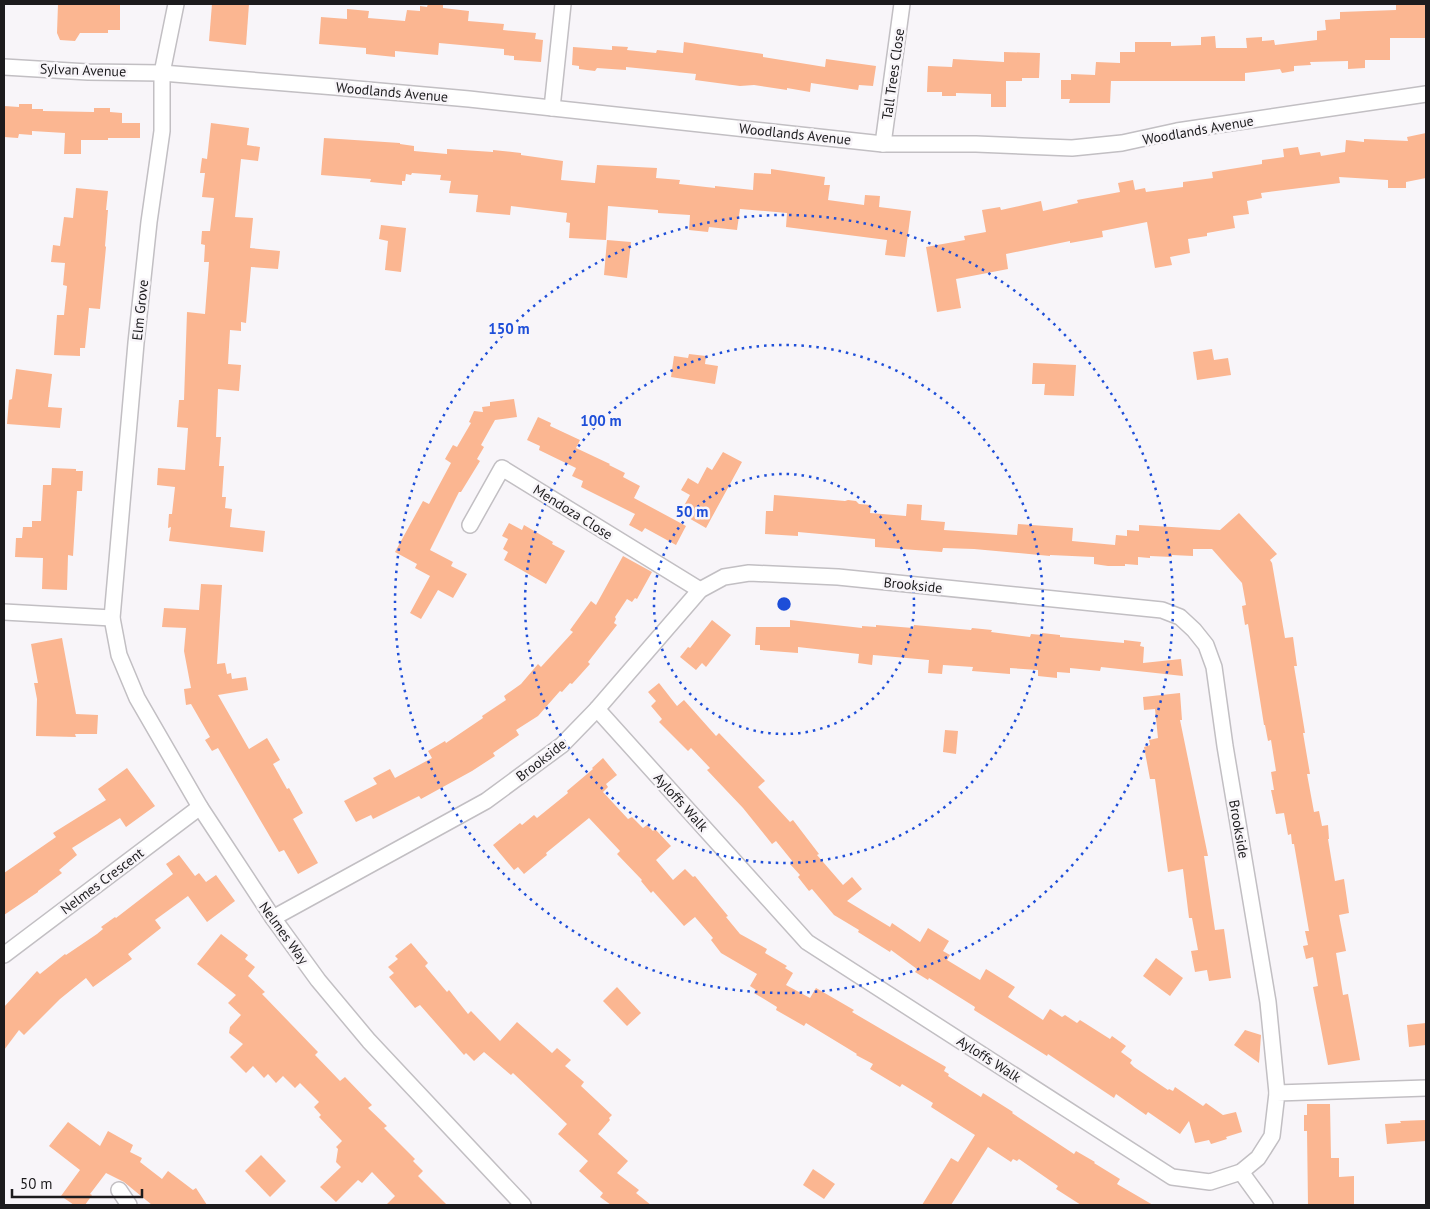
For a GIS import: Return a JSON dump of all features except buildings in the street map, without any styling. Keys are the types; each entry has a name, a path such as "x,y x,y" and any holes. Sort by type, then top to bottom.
{"street":[{"name":"Elm Grove","path":"112,618 137,334 149,222 162,132 162,73 176,4"},
{"path":"552,108 563,4"},
{"name":"Tall Trees Close","path":"883,144 902,4"},
{"name":"Sylvan Avenue","path":"4,67 88,72 162,73"},
{"name":"Woodlands Avenue","path":"162,73 552,108 883,144 976,144 1072,148 1122,143 1177,131 1426,94"},
{"name":"Mendoza Close","path":"470,525 502,468 700,590"},
{"name":"Brookside","path":"273,918 486,801 562,745 597,709 700,590 724,577 749,573 838,577 1162,610 1180,617 1194,630 1206,646 1214,668 1225,746 1268,1002 1277,1093"},
{"path":"4,612 112,618"},
{"name":"Nelmes Way","path":"112,618 119,655 137,698 200,808 273,918 318,980 369,1041 523,1205"},
{"name":"Ayloffs Walk","path":"597,709 807,942 1172,1177 1210,1182 1241,1172 1258,1158 1272,1136 1277,1093"},
{"name":"Nelmes Crescent","path":"4,954 200,808"},
{"path":"1277,1093 1426,1088"},
{"path":"1241,1172 1265,1205"},
{"path":"120,1190 129,1205"}]}
